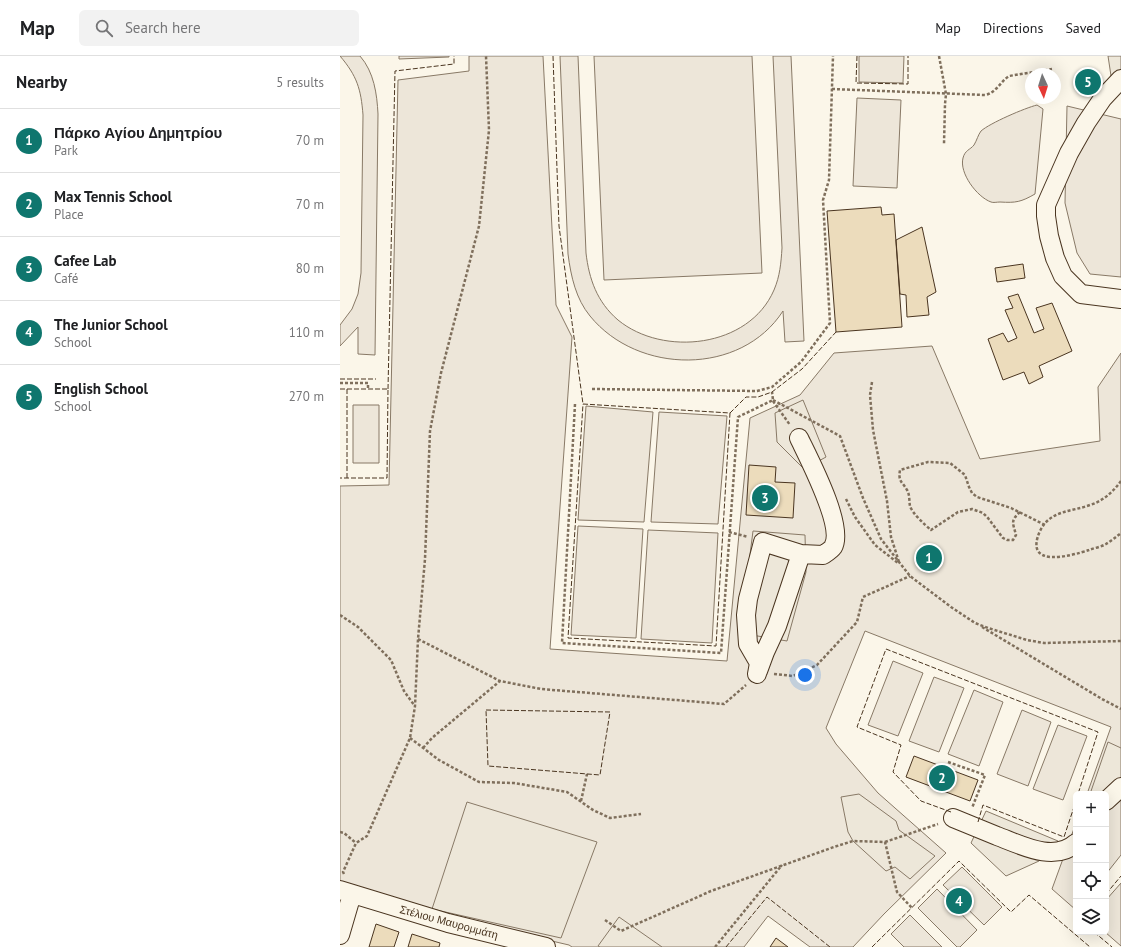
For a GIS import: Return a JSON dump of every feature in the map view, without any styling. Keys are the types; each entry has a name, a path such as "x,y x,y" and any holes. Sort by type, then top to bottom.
{"street":[{"path":"1121,79 1103,98 1086,123 1069,153 1046,205 1046,216 1049,236 1059,268 1066,280 1081,294 1121,299"},
{"path":"757,674 759,663 748,644 746,615 748,599 763,542 801,554 823,556 833,547 836,533 823,488 799,438"},
{"path":"757,674 777,626 801,554"},
{"path":"1109,798 1121,787"},
{"path":"959,821 1038,851 1061,851 1070,849 1073,846"},
{"path":"340,935 346,892"},
{"name":"Στέλιου Μαυρομμάτη","path":"346,892 512,943 546,947"}],"path":[{"path":"346,892 343,872 356,843 368,836 410,738 415,706 418,639 425,559 430,431 441,373 479,226 489,130 486,56"},
{"path":"592,388 757,391 772,387 801,362 830,323 823,200 829,180 833,56"},
{"path":"939,56 946,94 944,144"},
{"path":"832,89 985,95 990,94 1004,79 1009,76 1025,74"},
{"path":"872,382 870,396 873,430 891,537 900,564"},
{"path":"340,383 368,383 368,389"},
{"path":"772,392 773,400 799,438"},
{"path":"773,400 840,436 881,539 910,576 975,623 1102,700 1121,709"},
{"path":"575,404 562,643 721,653 738,416 773,400"},
{"path":"1020,512 1014,517 1012,522 1016,535 1013,540 1003,538 983,513 972,509 958,512 931,530 910,506 908,491 901,482 899,476 900,470 928,462 950,463 965,475 972,493 976,497 995,502 1020,512 1045,525"},
{"path":"1121,481 1114,491 1103,499 1091,505 1057,513 1050,518 1041,530 1037,547 1039,553 1046,557 1055,558 1105,545 1121,533"},
{"path":"843,493 855,517 875,546 900,564"},
{"path":"418,639 500,681 541,689 724,704 757,674 793,676 817,665 857,622 863,596 910,576"},
{"path":"340,615 358,627 391,660 404,691 415,706"},
{"path":"975,623 1011,636 1044,643 1121,641"},
{"path":"423,748 432,738 500,681"},
{"path":"410,738 439,760 479,782 514,783 567,792 593,810 610,818 641,814"},
{"path":"605,920 621,931 711,891 853,841 885,842 959,821 984,776 948,762"},
{"path":"581,801 587,774"},
{"path":"340,832 344,833 356,843"},
{"path":"885,842 897,892 912,908"},
{"path":"715,947 782,865"}],"shaded area":[{"path":"340,56 360,56 365,62 372,76 377,99 375,355 358,354 358,327 340,346 340,325 352,309 358,294 361,273 363,115 357,83 346,63"},
{"path":"399,56 449,56 449,57 399,59"},
{"path":"469,56 543,56 556,305 572,337 550,649 727,661 750,418 800,395 834,353 932,346 980,459 1100,441 1098,387 1121,353 1121,855 1109,870 1109,791 1088,791 1111,727 865,631 826,728 836,744 878,793 946,853 853,947 810,947 768,916 744,947 572,947 569,945 431,913 340,883 340,486 389,485 398,80 469,71"},
{"path":"560,56 578,56 586,253 589,272 595,290 605,306 618,320 637,332 658,339 681,342 704,341 726,335 745,324 762,309 774,290 778,280 782,248 773,56 791,56 804,341 785,342 783,311 765,332 742,348 716,357 689,360 661,357 634,349 610,335 590,316 581,302 575,287 568,254"},
{"path":"594,56 752,56 762,273 604,280"},
{"path":"859,56 904,56 903,83 859,82"},
{"path":"1108,56 1121,56 1121,88 1113,89"},
{"path":"857,98 901,100 897,188 853,186"},
{"path":"1037,105 1043,109 1035,194 1026,199 1014,202 991,202 975,190 966,177 962,164 965,153 974,145 981,131 985,128 1008,116"},
{"path":"1067,106 1121,119 1121,277 1090,274 1077,253 1065,203"},
{"path":"803,400 826,457 804,469 777,442 775,413"},
{"path":"353,405 379,405 379,463 353,463"},
{"path":"586,406 653,412 644,522 578,520"},
{"path":"659,412 727,416 718,524 651,522"},
{"path":"578,526 643,529 636,638 571,635"},
{"path":"648,530 718,533 712,643 641,639"},
{"path":"753,531 805,535 806,572 787,641 740,633"},
{"path":"893,661 923,673 898,736 868,725"},
{"path":"934,677 964,688 939,752 909,741"},
{"path":"974,690 1003,702 979,766 948,754"},
{"path":"1022,710 1051,722 1028,786 997,774"},
{"path":"1058,725 1087,736 1063,800 1033,789"},
{"path":"1108,742 1121,748 1121,795 1109,795 1109,791 1091,791"},
{"path":"859,794 896,821 899,830 935,856 910,879 895,867 886,871 853,841 848,832 841,797"},
{"path":"467,802 597,842 561,938 432,909"},
{"path":"986,811 1058,841 1039,861 1006,876 971,843"},
{"path":"1073,831 1073,907 1052,889"},
{"path":"962,867 1002,907 984,925 943,885"},
{"path":"1121,883 1121,946 1108,935 1109,897"},
{"path":"937,889 977,930 960,947 957,947 918,908"},
{"path":"910,915 942,947 904,947 891,934"},
{"path":"619,917 662,947 598,946"}],"building":[{"path":"881,207 882,215 894,214 902,327 836,332 827,211"},
{"path":"922,227 936,292 927,297 929,315 907,317 906,295 900,294 896,240"},
{"path":"1023,264 1025,278 997,282 995,268"},
{"path":"1018,294 1034,333 1044,329 1036,308 1052,303 1072,351 1039,366 1043,377 1029,384 1024,372 1003,380 988,339 1003,333 1008,342 1017,338 1005,310 1013,308 1008,297"},
{"path":"749,465 776,467 775,482 795,483 793,518 746,515"},
{"path":"914,756 978,780 970,801 906,777"},
{"path":"376,924 399,932 394,947 369,947"},
{"path":"412,934 440,943 439,947 408,947"},
{"path":"776,938 788,947 770,947"}],"fence":[{"path":"388,389 395,71 454,64 454,56"},
{"path":"553,56 559,226 583,404"},
{"path":"857,56 856,83 908,84 908,56"},
{"path":"730,413 746,397 758,397 772,392 802,369 836,332"},
{"path":"340,379 376,379"},
{"path":"340,389 388,389 387,478 340,478"},
{"path":"347,389 347,478"},
{"path":"583,404 730,413 716,646 568,638 583,404"},
{"path":"951,812 921,801 893,772 901,745 857,727 886,649 1098,732 1079,791"},
{"path":"486,710 610,712 600,775 488,766 486,710"},
{"path":"978,822 983,805 1064,837 1073,810"},
{"path":"872,947 959,861 1011,912 1029,895 1090,947"},
{"path":"1109,890 1121,876"},
{"path":"726,947 767,897 830,947"},
{"path":"1098,935 1112,947"}],"place":[{"name":"English School","path":"1088,82"},
{"name":"Cafee Lab","path":"765,498"},
{"name":"Πάρκο Αγίου Δημητρίου","path":"929,558"},
{"name":"Max Tennis School","path":"942,778"},
{"name":"The Junior School","path":"959,901"}]}
